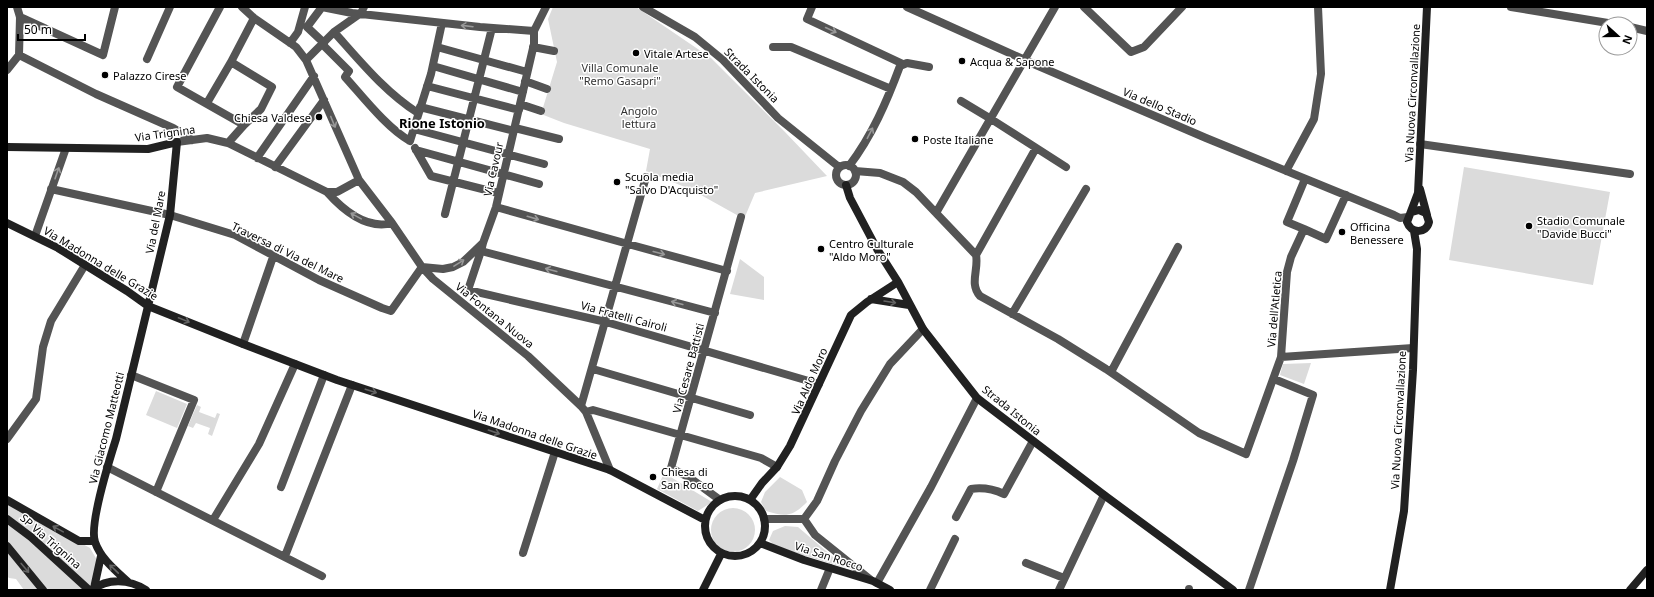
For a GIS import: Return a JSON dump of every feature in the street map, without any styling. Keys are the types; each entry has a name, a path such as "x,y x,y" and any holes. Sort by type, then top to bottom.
{"street":[{"path":"7,70 19,55 20,16 17,7"},
{"path":"20,16 103,55 115,7"},
{"path":"147,59 170,7"},
{"path":"220,7 177,87 244,125"},
{"name":"Via Fontana Nuova","path":"242,7 254,18 296,47 306,60 359,180 392,223 422,267 433,279 528,356 583,409 610,470"},
{"path":"303,26 305,7"},
{"path":"290,43 303,26 322,7 362,10 442,23 534,31 546,7"},
{"name":"Strada Istonia","path":"643,7 695,37 723,60 778,118 839,168"},
{"path":"812,7 807,19 903,64 929,67"},
{"name":"Via dello Stadio","path":"907,7 1026,60 1305,179 1407,217"},
{"path":"936,213 1026,60 1055,7"},
{"path":"1084,7 1131,52 1144,47 1182,7"},
{"path":"1286,171 1314,118 1321,74 1318,7"},
{"name":"Via Nuova Circonvallazione","path":"1390,590 1404,512 1417,249 1414,231 1409,227 1407,217 1418,192 1427,7"},
{"path":"1511,7 1598,21"},
{"path":"306,60 334,32 362,10"},
{"path":"207,103 254,18"},
{"path":"410,141 433,66 442,23"},
{"path":"303,26 349,71 345,77 366,102 402,136 410,141 431,176 498,193"},
{"path":"445,214 492,28"},
{"name":"Via Cavour","path":"422,267 443,269 453,267 463,262 482,243 496,207 498,193 528,72 534,31"},
{"path":"334,32 371,74 402,102 419,110 559,139"},
{"path":"533,46 554,52"},
{"path":"437,47 528,72"},
{"path":"773,47 791,48 891,89"},
{"path":"19,55 96,94 173,128 192,140"},
{"path":"228,143 261,109 272,87 231,62"},
{"path":"852,168 891,89 900,66 903,64"},
{"path":"433,66 523,92"},
{"path":"257,158 314,76"},
{"path":"525,81 547,89"},
{"path":"427,86 474,99 541,111"},
{"path":"274,167 324,100"},
{"path":"961,101 1066,167"},
{"path":"414,129 544,164"},
{"name":"Via Trignina","path":"7,146 148,149 177,142 207,138 228,143 327,192"},
{"name":"Via del Mare","path":"148,306 170,215 177,142"},
{"path":"1420,144 1630,174"},
{"path":"35,236 66,148"},
{"path":"976,255 1036,148"},
{"path":"416,150 539,184"},
{"path":"852,168 856,176 854,182 846,185 840,184 836,179 836,173 839,168 846,165 852,168 880,173 902,182 916,192 976,255 977,262 974,284 975,291 980,296 1058,339 1110,372 1178,247"},
{"path":"646,177 583,409 593,410 681,434 761,458 777,467"},
{"path":"1305,179 1286,222 1326,239 1346,195"},
{"path":"327,192 336,192 359,180"},
{"name":"Via Nuova Circonvallazione","path":"1417,249 1428,225 1428,216 1423,201 1419,180"},
{"name":"Strada Istonia","path":"846,185 850,198 877,249 898,282 909,306 923,329 977,398 1104,495 1233,590"},
{"name":"Traversa di Via del Mare","path":"51,189 170,215 235,235 273,257 319,280 391,311 422,267"},
{"path":"1012,314 1086,189"},
{"path":"327,192 340,206 370,224 383,225 392,223"},
{"path":"496,207 727,271"},
{"path":"1407,217 1419,210 1426,213 1428,216"},
{"name":"Via Cesare Battisti","path":"720,500 690,478 671,468 741,218"},
{"name":"Via Madonna delle Grazie","path":"7,223 58,248 127,291 148,306 352,385 610,470 705,520"},
{"name":"Via dell'Atletica","path":"1110,372 1199,433 1246,454 1274,380 1281,357 1287,272 1291,257 1304,229"},
{"path":"1414,231 1419,232 1425,230"},
{"name":"Via Fratelli Cairoli","path":"482,243 481,251 468,290 606,322 819,384"},
{"path":"481,251 715,313"},
{"path":"243,344 273,257"},
{"path":"7,439 36,399 43,347 51,321 85,265"},
{"name":"Via Aldo Moro","path":"750,500 762,483 777,467 790,446 851,315 871,299 898,282"},
{"path":"871,299 909,306"},
{"name":"Via Giacomo Matteotti","path":"128,582 101,556 94,541 94,527 107,467 116,439 148,306"},
{"path":"804,519 817,501 835,461 861,411 890,364 923,329"},
{"path":"1281,357 1413,348"},
{"path":"213,520 259,444 295,364"},
{"path":"593,369 750,415"},
{"path":"131,375 194,400 156,492"},
{"path":"281,487 324,375"},
{"path":"1249,590 1293,461 1313,395 1274,380"},
{"path":"285,556 352,385"},
{"path":"804,519 815,535 875,582 931,487 977,398"},
{"path":"956,517 971,489 992,488 1004,494 1033,441"},
{"path":"523,554 555,452"},
{"path":"107,467 322,576"},
{"path":"1059,590 1104,495"},
{"path":"735,496 750,500 761,512 764,519 764,536 754,550 747,554 738,557 721,554 713,548 707,540 704,530 705,520 710,508 720,500 735,496"},
{"path":"7,500 79,541 94,541"},
{"name":"SP Via Trignina","path":"7,518 31,537 80,581 92,589"},
{"path":"764,519 804,519"},
{"path":"930,590 955,539"},
{"name":"Via San Rocco","path":"760,543 804,560 875,582 890,590"},
{"path":"7,546 43,590"},
{"path":"703,590 721,554"},
{"path":"92,589 101,556"},
{"path":"1026,563 1064,578"},
{"path":"821,590 830,568"},
{"path":"1630,590 1647,570"},
{"path":"92,589 111,582 128,582 146,590"}],"green space":[{"name":"Villa Comunale \"Remo Gasapri\"","path":"553,7 636,7 711,58 827,176 755,193 744,219 692,190 646,171 650,149 564,123 541,114 557,62 548,19"},
{"name":"Stadio Comunale \"Davide Bucci\"","path":"1464,167 1610,192 1593,285 1449,260"},
{"path":"740,259 764,277 764,300 730,294"},
{"path":"1311,363 1304,384 1280,375 1283,364"},
{"path":"156,391 187,404 177,428 146,415"},
{"path":"197,405 201,407 199,412 215,418 217,413 220,414 212,436 208,434 210,428 196,423 193,428 188,426"},
{"path":"664,473 712,502 698,511 657,489"},
{"path":"780,477 802,490 807,502 793,513 784,515 766,511 761,502 765,492"},
{"path":"7,503 90,548 97,560 93,582 84,590 24,590 16,579 9,578 7,576"},
{"path":"729,508 737,508 749,514 755,526 755,534 749,546 737,552 729,552 717,546 711,534 711,526 717,514"},
{"path":"785,526 798,527 846,568 776,547 769,540 773,531"}],"place":[{"name":"Vitale Artese","path":"636,53"},
{"name":"Acqua & Sapone","path":"962,61"},
{"name":"Palazzo Cirese","path":"105,75"},
{"name":"Chiesa Valdese","path":"319,117"},
{"name":"Poste Italiane","path":"915,139"},
{"name":"Scuola media \"Salvo D'Acquisto\"","path":"617,182"},
{"name":"Stadio Comunale \"Davide Bucci\"","path":"1529,226"},
{"name":"Officina Benessere","path":"1342,232"},
{"name":"Centro Culturale \"Aldo Moro\"","path":"821,249"},
{"name":"Chiesa di San Rocco","path":"653,477"}],"district":[{"name":"Rione Istonio","path":"442,123"}],"park label":[{"name":"Angolo lettura","path":"639,116"}]}
